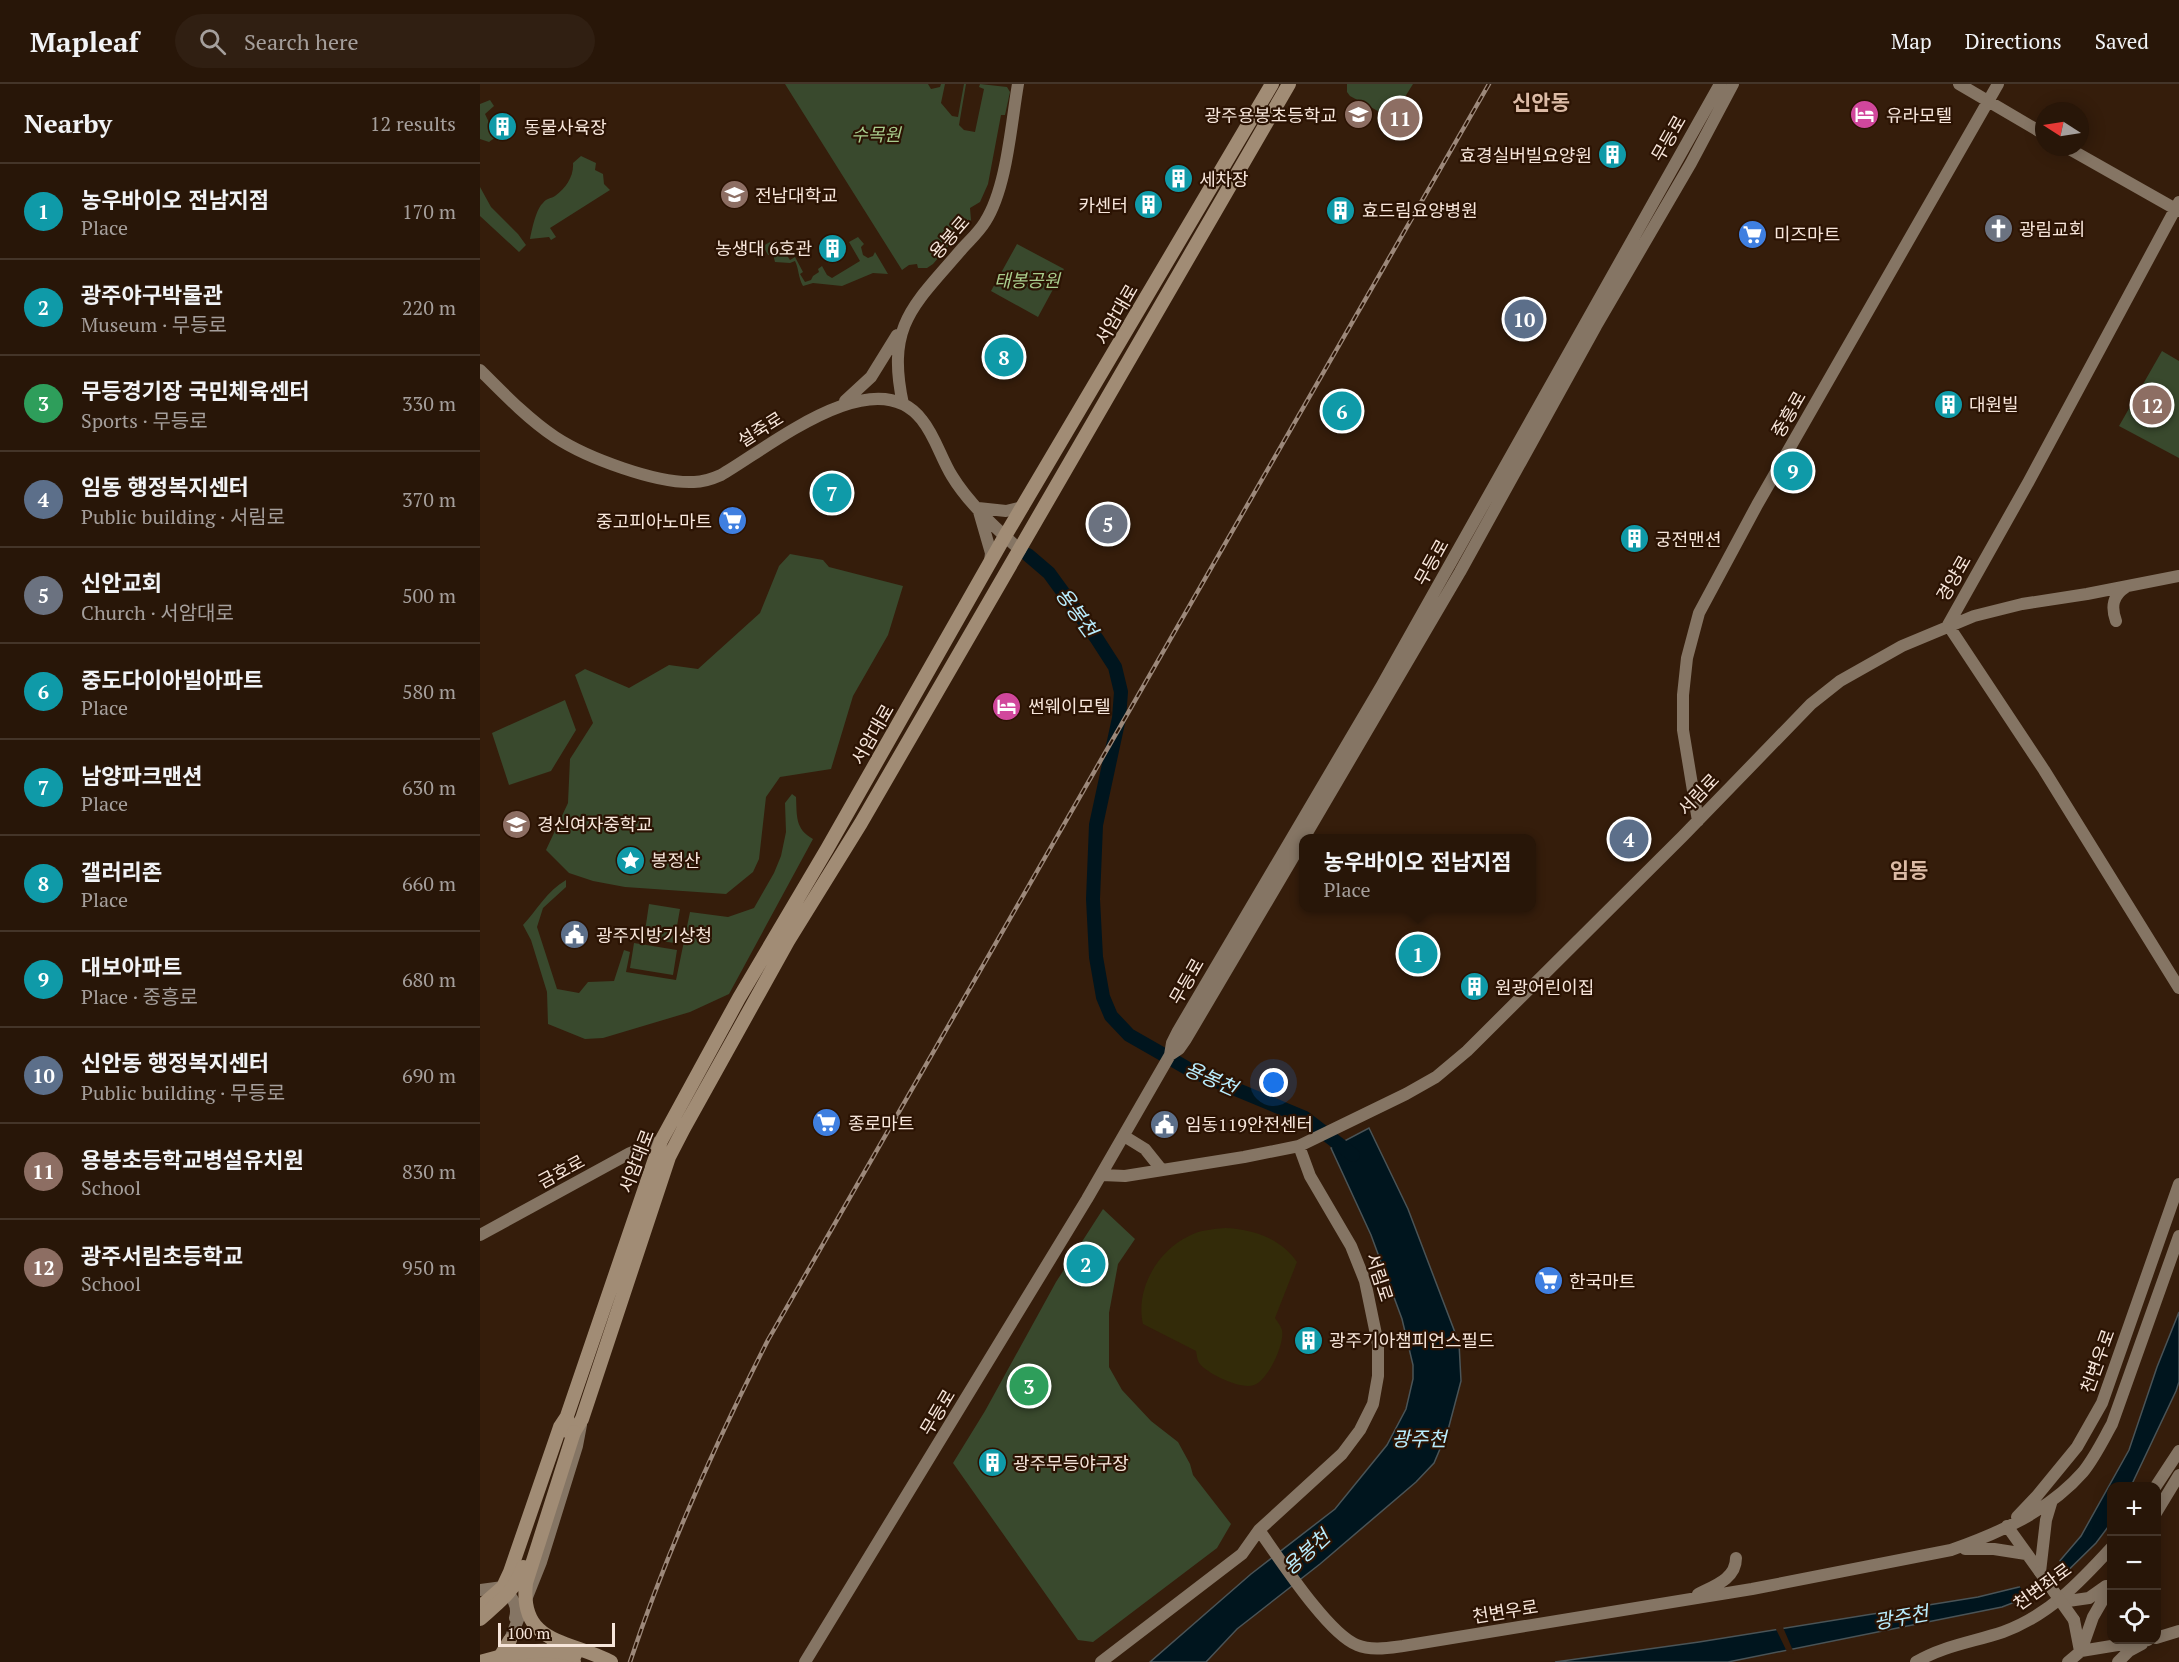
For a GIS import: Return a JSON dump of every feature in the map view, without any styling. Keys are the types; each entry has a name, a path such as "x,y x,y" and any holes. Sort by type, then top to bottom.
{"main road":[{"name":"서암대로","path":"570,1426 661,1142 739,998 1009,530 1272,84"},
{"name":"서암대로","path":"570,1426 582,1419 669,1157 684,1128 789,940 861,823 1289,84"},
{"path":"480,1607 502,1587 510,1572 560,1427 570,1426"},
{"path":"480,1618 511,1592 519,1579 570,1426"},
{"path":"570,1426 526,1583 525,1608 533,1623 548,1638 594,1653 610,1662"},
{"path":"499,1662 510,1640"},
{"path":"480,1662 514,1653 549,1651 610,1662"},
{"path":"508,1662 543,1658 574,1662"}],"street":[{"name":"용봉로","path":"903,404 897,352 907,316 920,297 985,222 1001,180 1018,84"},
{"name":"무등로","path":"806,1662 1102,1175 1170,1055 1179,1049 1181,1037 1382,686 1720,84"},
{"name":"무등로","path":"1307,834 1460,572 1596,326 1691,163 1733,84"},
{"path":"1959,84 2035,129"},
{"name":"중흥로","path":"1698,821 1683,730 1683,695 1687,658 1700,613 1757,505 1998,84"},
{"path":"2082,156 2178,209"},
{"name":"경양로","path":"2178,209 1948,625 2044,770 2179,988"},
{"path":"835,410 859,391 871,377 907,316"},
{"name":"설죽로","path":"480,370 543,429 571,447 642,474 673,481 710,480 796,427 866,399 882,399 903,404"},
{"path":"903,404 923,421 952,477 978,508 1009,530 1023,544"},
{"path":"978,508 1006,511 1023,507"},
{"path":"978,508 993,558"},
{"name":"서림로","path":"1102,1175 1125,1176 1244,1157 1301,1145 1406,1094 1451,1065 1698,821 1817,699 1840,681 1883,656 1948,625 1974,616 2022,604 2179,576"},
{"path":"2116,621 2112,612 2113,603 2118,593 2126,586"},
{"name":"무등로","path":"1181,1037 1299,847"},
{"path":"1124,1136 1145,1149 1161,1169"},
{"name":"금호로","path":"480,1235 630,1154 661,1142"},
{"name":"서림로","path":"1259,1530 1352,1443 1373,1404 1378,1376 1378,1344 1365,1281 1351,1246 1310,1176 1301,1145"},
{"name":"천변우로","path":"2007,1526 2036,1497 2077,1448 2097,1412 2110,1383 2179,1184"},
{"name":"천변우로","path":"1259,1530 1325,1619 1342,1636 1360,1647 1371,1648 1403,1646 1688,1599 1951,1550 2007,1526 2052,1500 2071,1485 2084,1470 2112,1424 2179,1236"},
{"name":"서암대로","path":"510,1640 541,1562 578,1446 582,1419"},
{"path":"2159,1482 2179,1451"},
{"path":"2161,1506 2179,1475"},
{"path":"2040,1572 2046,1520 2052,1500"},
{"path":"2007,1526 2074,1620 2079,1656 2088,1662"},
{"path":"1101,1662 1242,1554 1259,1530"},
{"path":"1951,1550 1974,1548 2026,1554"},
{"name":"천변좌로","path":"1916,1662 1936,1652 2003,1632 2042,1613 2080,1582 2107,1552"},
{"path":"1688,1599 1728,1577 1735,1569 1736,1558"},
{"path":"480,1590 502,1587 513,1598 517,1613 510,1640"},
{"path":"2061,1602 2089,1598 2107,1587"},
{"path":"2079,1656 2093,1617 2108,1590"},
{"path":"2161,1637 2179,1631"},
{"path":"2068,1662 2079,1656 2132,1644"},
{"path":"2118,1662 2128,1651 2141,1644"}],"green space":[{"name":"수목원","path":"785,84 928,84 931,89 945,84 941,103 952,116 958,117 964,84 966,84 959,125 964,130 975,132 984,89 979,87 980,84 1007,87 1010,92 1005,115 1001,115 988,184 980,202 970,208 971,220 933,264 927,268 918,268 917,264 909,265 902,270"},
{"path":"1347,84 1413,84 1395,113 1389,117 1350,96 1347,92"},
{"path":"490,100 494,106 485,114 496,137 489,142 480,139 480,104"},
{"path":"581,156 596,163 595,170 603,174 604,184 610,190 550,228 556,237 551,240 549,237 530,239 538,210 545,200 555,196 566,185 571,177 573,163"},
{"path":"480,187 491,207 526,245 519,252 480,216"},
{"path":"858,237 864,244 861,247 863,255 868,258 875,252 888,274 873,273 842,286 813,283 803,286 795,261 775,262 773,254 768,255 763,246 770,242 777,256 785,252 790,260 795,257 803,272 800,274 805,282 811,280 822,266 827,275 832,278 860,261 849,242"},
{"name":"태봉공원","path":"1017,244 1064,269 1038,317 991,291"},
{"path":"2162,351 2179,361 2179,458 2119,426"},
{"path":"790,554 823,560 829,567 903,586 888,635 853,696 831,769 780,777 766,797 759,859 753,872 726,894 625,887 593,881 569,873 546,850 568,803 570,759 593,723 575,675 585,669 629,688 669,665 698,669 760,613 779,566"},
{"path":"565,700 576,730 551,771 509,785 492,733"},
{"path":"792,794 796,797 800,826 813,839 729,994 690,1012 603,1038 585,1039 548,1024 547,992 531,940 523,925 559,884 566,880 566,887 543,908 537,927 557,989 579,993 588,982 614,981 624,950 630,952 626,972 676,980 690,912 728,917 754,908 781,856 786,832 785,803"},
{"path":"649,904 680,909 674,943 644,938"},
{"path":"634,943 677,950 673,975 630,968"},
{"path":"1103,1209 1135,1239 1118,1264 1109,1313 1109,1367 1122,1390 1151,1421 1178,1442 1190,1464 1193,1475 1231,1524 1217,1548 1093,1642 1078,1640 953,1463 985,1411 1056,1282"}],"sand":[{"path":"1211,1229 1245,1230 1265,1236 1283,1247 1297,1262 1275,1318 1282,1330 1278,1352 1265,1376 1254,1385 1248,1386 1233,1383 1204,1368 1198,1360 1196,1351 1143,1324 1141,1311 1142,1298 1151,1273 1167,1251 1189,1236"}],"water":[{"name":"광주천","path":"1369,1128 1408,1209 1459,1343 1461,1381 1448,1430 1434,1463 1416,1482 1320,1564 1237,1629 1206,1662 1150,1662 1251,1574 1335,1509 1387,1445 1406,1409 1413,1379 1413,1365 1402,1319 1371,1235 1331,1148"},
{"name":"광주천","path":"2179,1312 2179,1382 2176,1391 2133,1482 2111,1482 2129,1450 2157,1367"},
{"name":"광주천","path":"2107,1489 2107,1528 2096,1543 2049,1589 2002,1607 1728,1662 1555,1662 1699,1642 1978,1597 2038,1580 2052,1570 2081,1536"}],"pier":[{"path":"2058,1559 2069,1574 2051,1591 2029,1600 2018,1584 2037,1577"},
{"path":"1782,1625 1794,1653 1788,1654 1775,1627"}],"waterway":[{"name":"용봉천","path":"1028,555 1049,573 1097,639 1115,667 1121,692 1119,718 1096,825 1093,899 1096,957 1103,997 1111,1016 1129,1035 1192,1071 1305,1118 1353,1155"}],"railway":[{"path":"630,1662 693,1498 768,1340 1489,84"}],"place":[{"name":"광주용봉초등학교","path":"1358,115"},
{"name":"유라모텔","path":"1865,115"},
{"name":"용봉초등학교병설유치원","path":"1400,118"},
{"name":"동물사육장","path":"503,127"},
{"name":"효경실버빌요양원","path":"1613,155"},
{"name":"세차장","path":"1178,179"},
{"name":"전남대학교","path":"734,195"},
{"name":"카센터","path":"1149,205"},
{"name":"효드림요양병원","path":"1341,210"},
{"name":"광림교회","path":"1998,229"},
{"name":"미즈마트","path":"1753,234"},
{"name":"농생대 6호관","path":"833,248"},
{"name":"신안동 행정복지센터","path":"1524,319"},
{"name":"갤러리존","path":"1004,357"},
{"name":"대원빌","path":"1948,404"},
{"name":"광주서림초등학교","path":"2152,405"},
{"name":"중도다이아빌아파트","path":"1342,411"},
{"name":"대보아파트","path":"1793,471"},
{"name":"남양파크맨션","path":"832,493"},
{"name":"중고피아노마트","path":"733,521"},
{"name":"신안교회","path":"1108,524"},
{"name":"궁전맨션","path":"1634,539"},
{"name":"썬웨이모텔","path":"1007,706"},
{"name":"경신여자중학교","path":"516,824"},
{"name":"임동 행정복지센터","path":"1629,839"},
{"name":"봉정산","path":"630,860"},
{"name":"광주지방기상청","path":"575,935"},
{"name":"농우바이오 전남지점","path":"1418,954"},
{"name":"원광어린이집","path":"1474,987"},
{"name":"종로마트","path":"827,1123"},
{"name":"임동119안전센터","path":"1164,1124"},
{"name":"광주야구박물관","path":"1086,1264"},
{"name":"한국마트","path":"1548,1281"},
{"name":"광주기아챔피언스필드","path":"1308,1340"},
{"name":"무등경기장 국민체육센터","path":"1029,1386"},
{"name":"광주무등야구장","path":"992,1463"}],"district":[{"name":"신안동","path":"1541,102"},
{"name":"임동","path":"1909,870"}]}
